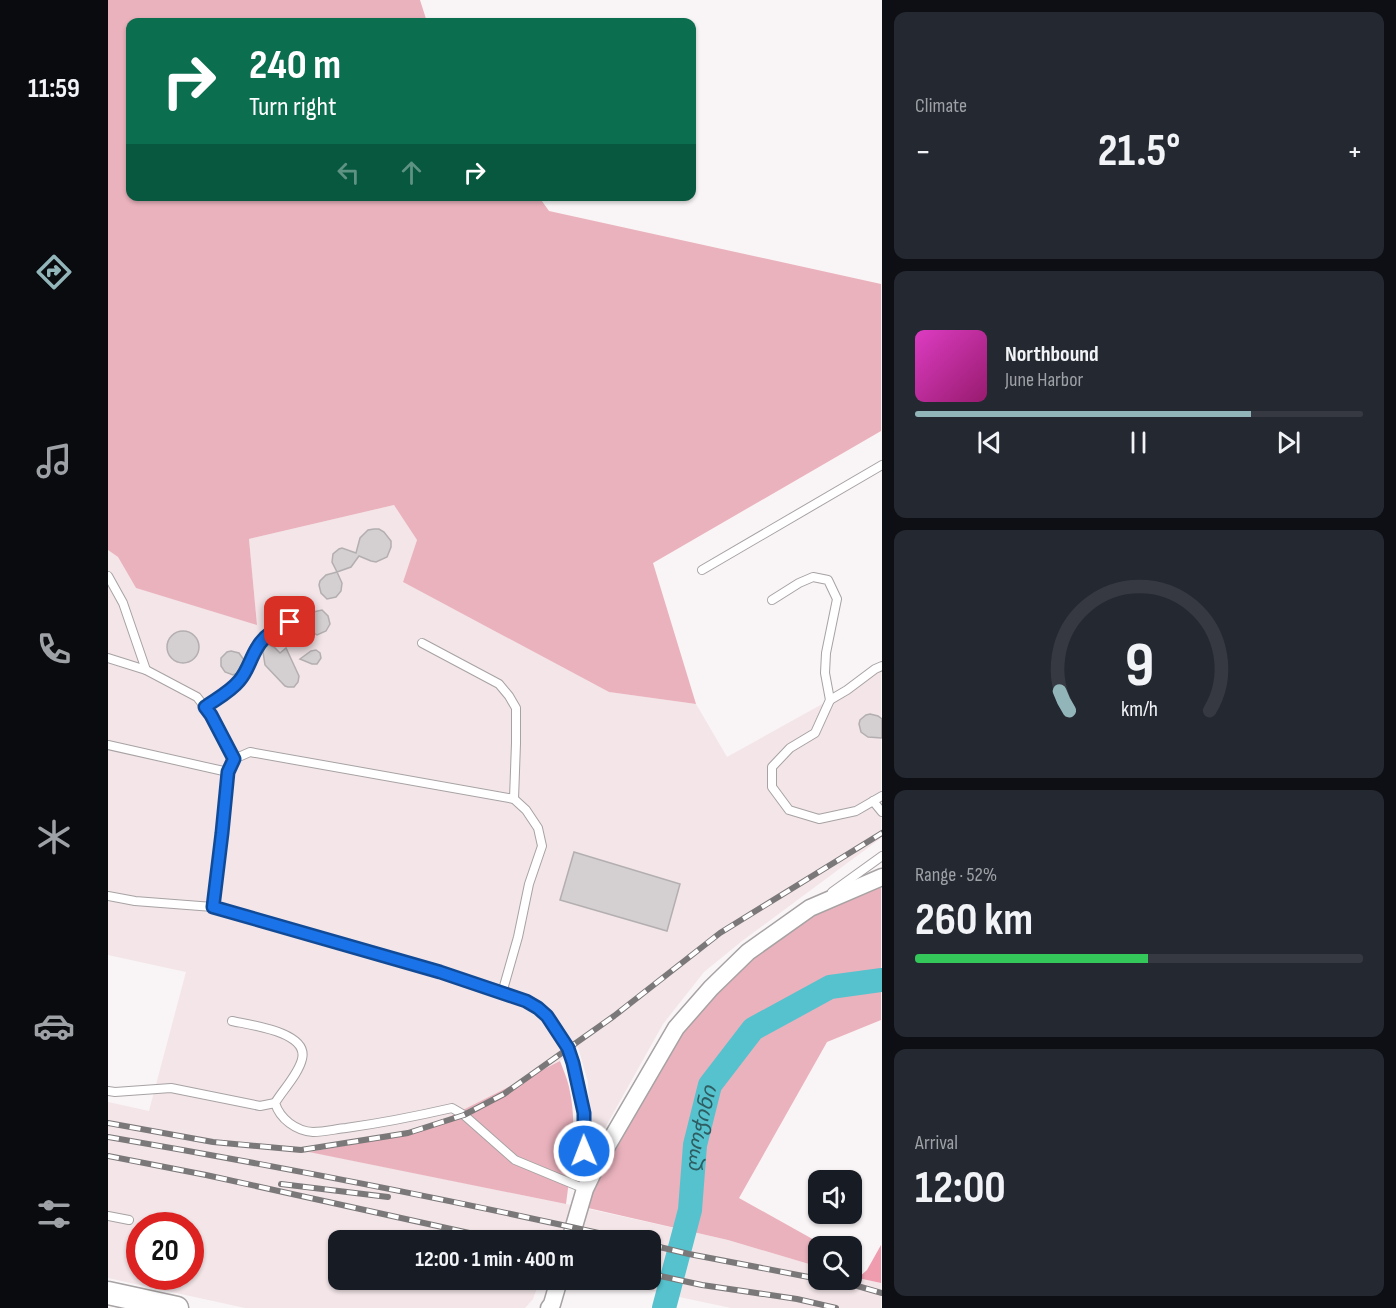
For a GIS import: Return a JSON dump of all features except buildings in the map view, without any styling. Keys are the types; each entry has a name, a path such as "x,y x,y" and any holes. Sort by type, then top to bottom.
{"main road":[{"path":"108,1293 177,1308"}],"street":[{"path":"573,1230 585,1189 599,1160 676,1028 711,988 748,952 810,908 882,877"},
{"path":"549,1308 556,1290"}],"lane":[{"path":"702,570 882,465"},
{"path":"108,576 123,603 146,670"},
{"path":"772,600 799,583 813,578 828,580 837,599 826,653 825,673 830,700"},
{"path":"205,707 239,682 264,637 290,622"},
{"path":"422,643 499,684 509,696 516,708 514,799"},
{"path":"108,658 146,670 197,697 211,715 234,759"},
{"path":"882,666 830,700 815,732 790,748 772,767 772,787 789,810 819,819 856,812 878,799 882,812"},
{"path":"108,745 228,772"},
{"path":"213,907 228,772 234,759 250,752 514,799 526,810 538,828 542,846 529,884 518,937 502,993"},
{"path":"810,908 882,856"},
{"path":"108,896 135,901 213,907 440,972 526,1001 538,1008 547,1016 568,1048 573,1063 584,1113 585,1189 515,1160 464,1115 452,1108 378,1124 315,1132 292,1125 278,1111 275,1102"},
{"path":"108,1091 171,1088 260,1106 275,1102 300,1067 303,1050 287,1035 232,1021"},
{"path":"108,1216 126,1219"}],"shaded area":[{"path":"108,0 420,0 426,18 126,18 126,201 542,201 549,211 881,284 881,431 653,563 696,704 609,692 403,582 417,540 394,505 249,539 257,625 136,588 118,557 108,550"},
{"path":"394,505 417,540 403,582 609,692 696,704 727,757 871,677 881,666 881,838 704,972 663,1024 591,1153 588,1082 578,1047 560,1061 417,1133 311,1152 728,1240 808,1264 808,1290 862,1290 862,1278 881,1283 881,1308 731,1308 647,1290 661,1290 661,1230 328,1230 328,1290 536,1290 533,1299 525,1308 245,1308 163,1290 204,1290 204,1212 126,1212 126,1282 108,1278 108,1102 149,1111 186,972 108,955 108,550 118,557 136,588 257,624 249,539"},
{"path":"881,871 881,1020 827,1042 739,1198 808,1237 808,1264 728,1240 588,1208 594,1185 681,1033 737,973 789,929"},
{"path":"560,1061 569,1087 573,1116 573,1146 566,1204 309,1152 417,1133"},
{"path":"881,1245 881,1283 862,1279 862,1274"}],"waterway":[{"name":"ლოჭინი","path":"664,1308 690,1210 695,1145 710,1085 753,1029 830,987 882,980"}],"railway":[{"path":"108,1123 213,1142 301,1150 408,1133 464,1115 504,1094 614,1016 720,933 882,833"},
{"path":"108,1137 370,1185 584,1230"},
{"path":"108,1156 206,1175 456,1230"},
{"path":"281,1184 388,1197"},
{"path":"661,1247 808,1277"},
{"path":"661,1276 702,1285 797,1299 836,1308"},
{"path":"862,1287 882,1293"}],"route":[{"path":"290,622 264,637 239,682 205,707 234,759 228,772 213,907 440,972 526,1001 538,1008 547,1016 568,1048 573,1063 584,1113 584,1151"}]}
